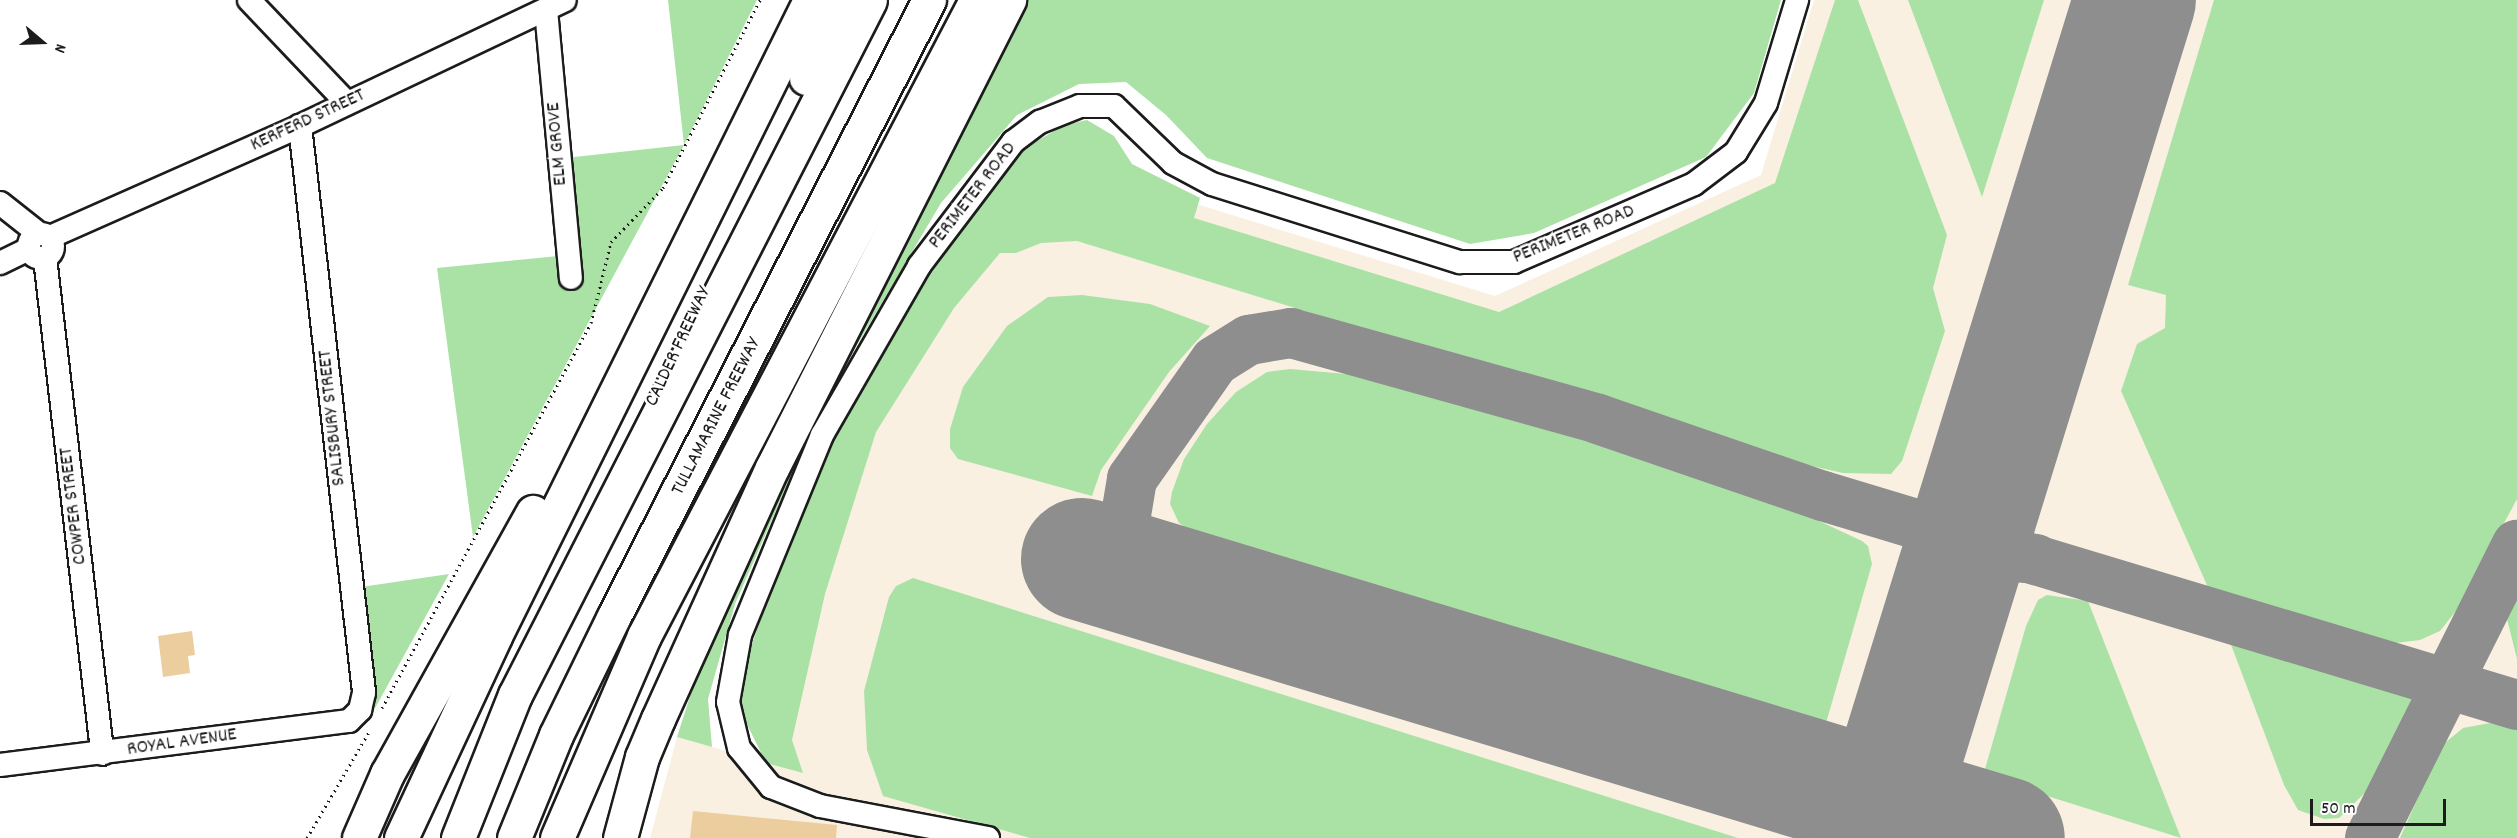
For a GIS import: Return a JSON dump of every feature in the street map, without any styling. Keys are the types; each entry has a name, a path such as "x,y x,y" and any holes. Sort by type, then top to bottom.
{"highway":[{"path":"401,838 495,636 810,0"},
{"name":"CALDER FREEWAY","path":"515,695 843,0"},
{"path":"458,838 515,695 870,0"},
{"name":"TULLAMARINE FREEWAY","path":"514,838 556,735 614,616 929,0"},
{"path":"852,153 946,0"},
{"path":"557,838 608,714 753,422 976,0"},
{"path":"620,838 642,757 693,638 772,468 922,165 1009,0"},
{"path":"359,838 387,774 776,69"},
{"path":"608,714 725,502 922,165"}],"street":[{"path":"249,0 347,103"},
{"name":"PERIMETER ROAD","path":"988,838 820,806 771,787 739,748 728,702 740,635 822,435 919,266 1012,142 1040,122 1080,106 1114,106 1173,163 1212,184 1460,262 1514,262 1694,183 1736,152 1766,103 1797,0"},
{"name":"KERFERD STREET","path":"0,264 38,244 300,126 555,5"},
{"name":"ELM GROVE","path":"555,5 571,278"},
{"name":"SALISBURY STREET","path":"300,126 364,692 372,715"},
{"path":"0,203 38,244"},
{"path":"0,221 38,244"},
{"name":"COWPER STREET","path":"38,244 102,754"},
{"name":"ROYAL AVENUE","path":"0,765 102,754 349,721 372,715"}],"path":[{"path":"307,838 372,715 591,323 611,242 663,188 760,0"}],"shaded area":[{"path":"1814,0 2517,0 2517,838 650,838 677,737 786,768 769,607 1037,155 1495,296 1761,175"}],"green space":[{"path":"668,0 757,0 684,145"},
{"path":"1027,0 1781,0 1754,93 1706,157 1534,233 1470,244 1207,158 1166,115 1126,82 1079,84 1017,115 941,203 825,399 735,604 708,699 712,747 677,737 700,665 759,516 960,112"},
{"path":"1835,0 1858,0 1947,235 1933,288 1945,331 1902,461 1891,474 1843,473 1803,464 1077,241 1041,243 1016,253 1000,253 954,308 876,432 825,594 792,740 803,773 766,763 742,714 741,675 789,539 847,409 908,302 981,192 1026,147 1065,125 1087,120 1114,136 1132,164 1200,198 1194,218 1499,312 1775,183"},
{"path":"1908,0 2044,0 1982,197"},
{"path":"2214,0 2517,0 2517,499 2459,607 2440,631 2420,640 2387,644 2325,630 2210,592 2121,391 2137,344 2165,328 2166,295 2128,285"},
{"path":"684,145 473,537 437,268 558,256 565,158"},
{"path":"1082,295 1150,304 1210,326 1169,372 1101,470 1092,496 958,459 950,448 950,429 963,387 1007,326 1048,297"},
{"path":"1290,369 1369,376 1622,451 1800,512 1862,541 1868,546 1872,564 1824,730 1188,529 1179,523 1170,504 1172,492 1184,459 1207,424 1236,392 1267,372"},
{"path":"449,574 374,710 361,587"},
{"path":"913,578 1738,838 1030,838 883,796 867,750 864,691 889,597 896,586"},
{"path":"2517,594 2517,659 2507,619"},
{"path":"2047,595 2088,601 2181,838 1983,776 2026,626 2038,600"},
{"path":"2230,642 2413,697 2413,706 2369,789 2339,818 2324,819 2298,810 2284,785"},
{"path":"2501,721 2517,725 2517,838 2400,838 2441,746 2463,728"}],"building":[{"path":"192,631 195,655 188,656 190,673 163,677 158,636"},
{"path":"693,811 837,825 836,838 690,838"}],"taxiway":[{"path":"1218,600 1154,575 1141,564 1129,544 1124,527 1132,479 1215,361 1249,340 1291,333 1598,419 1823,496 2517,705"},
{"path":"2370,838 2517,545"},
{"path":"1949,603 1962,584 1987,566 2015,557 2036,559"}],"runway":[{"path":"1876,838 2135,0"},
{"path":"1082,559 2004,838"}]}
